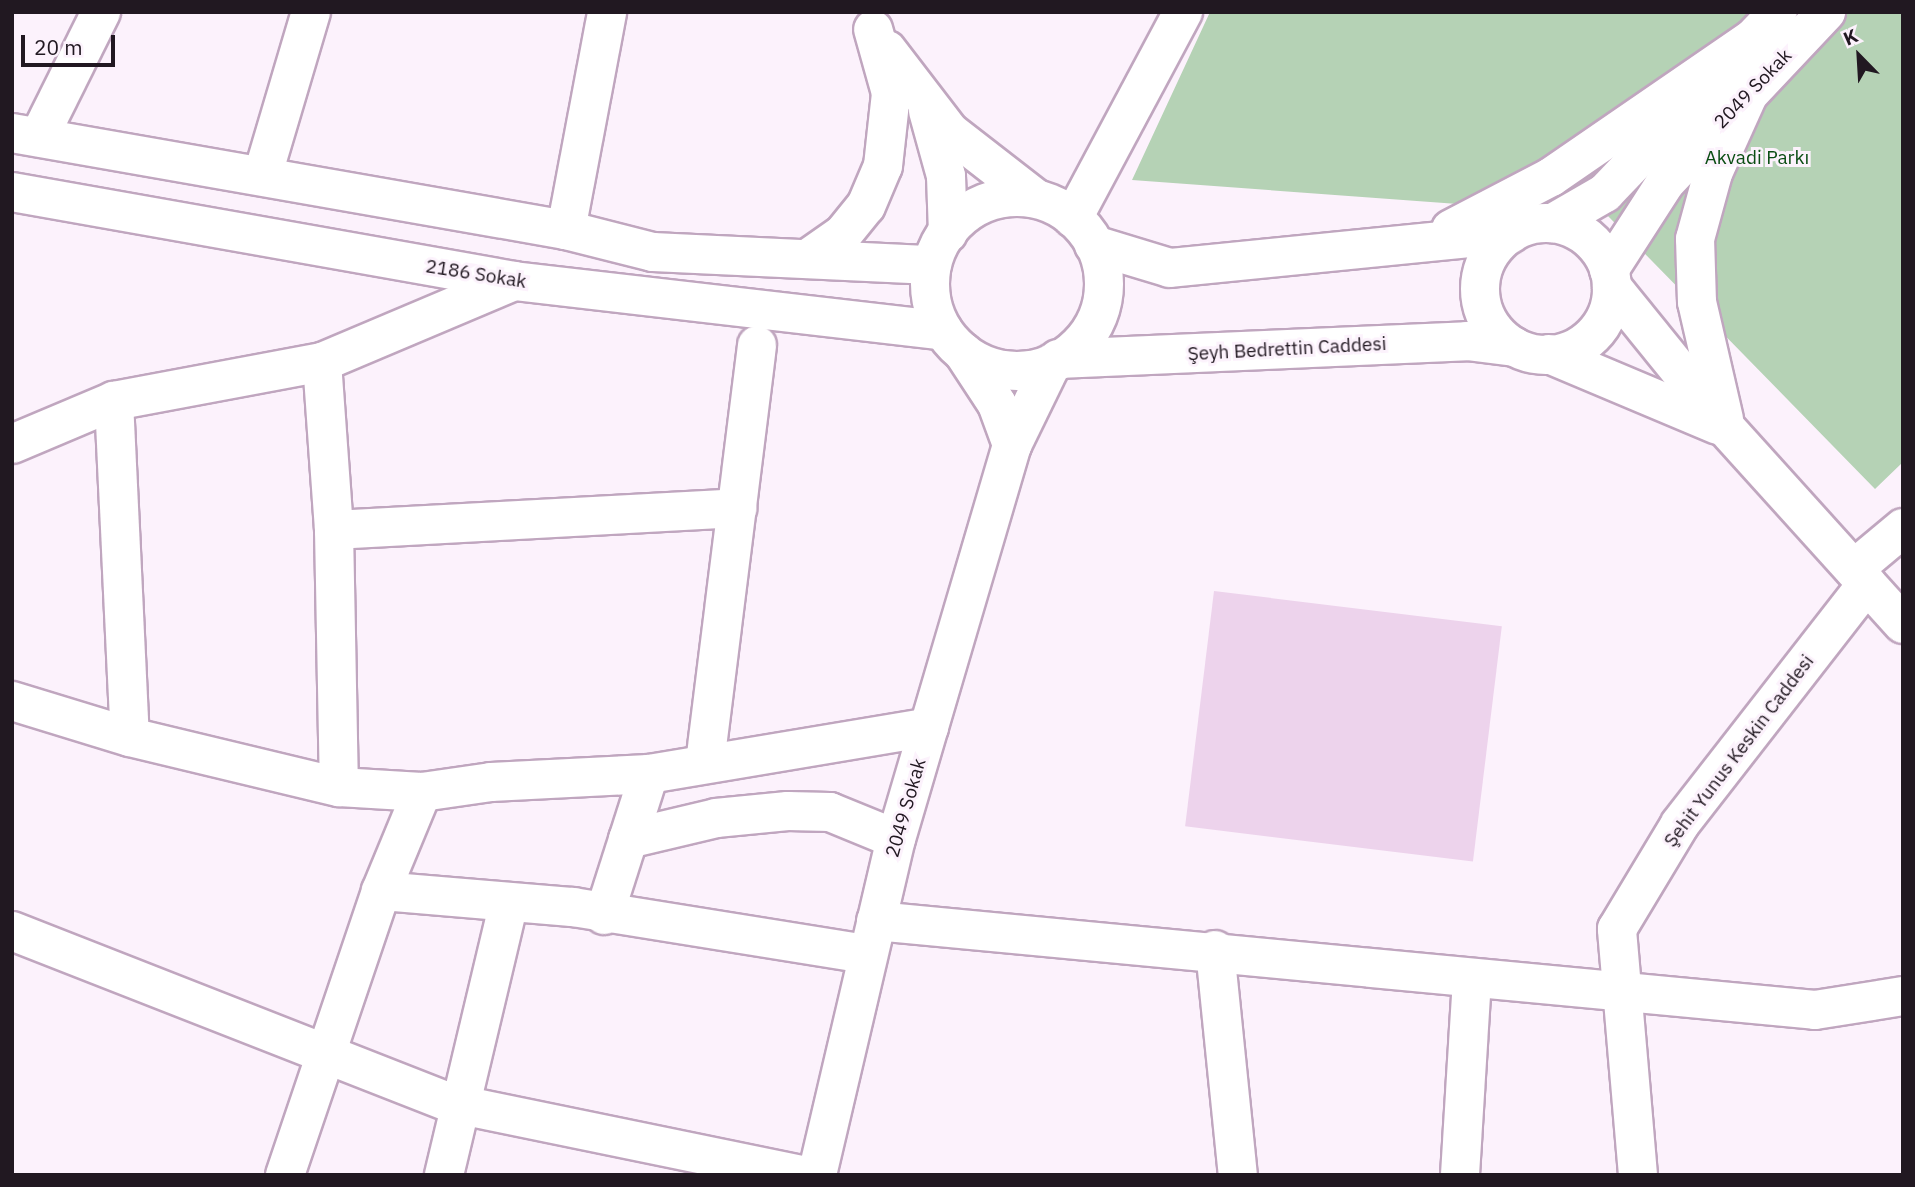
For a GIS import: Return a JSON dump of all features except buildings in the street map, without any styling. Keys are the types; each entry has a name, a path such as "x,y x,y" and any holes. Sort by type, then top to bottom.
{"street":[{"path":"101,12 26,135 263,174 566,230 653,252 807,259 940,249 979,205 1007,197 1035,198"},
{"path":"263,174 311,12"},
{"path":"566,230 607,12"},
{"path":"953,342 988,366 1018,371 1055,361 1090,332 1101,306 1104,278 1084,232 1182,12"},
{"name":"2049 Sokak","path":"1610,278 1665,183 1826,12"},
{"path":"807,259 843,234 866,206 883,166 891,93 863,21"},
{"path":"863,21 926,106 994,170 1084,232 1170,268 1510,234 1553,223 1591,240 1610,278 1606,317 1594,334 1577,347 1532,350 1485,314 1480,292 1488,259 1510,234"},
{"path":"1420,242 1492,212 1551,177 1767,24"},
{"name":"2049 Sokak","path":"1553,223 1605,193 1767,24"},
{"path":"1726,428 1699,315 1696,239 1713,173 1750,91"},
{"path":"926,106 946,176 932,304 953,342 997,404 1012,445"},
{"name":"2186 Sokak","path":"12,192 514,281 953,342"},
{"name":"Şeyh Bedrettin Caddesi","path":"1610,278 1726,428 1903,624"},
{"path":"12,444 114,401 322,362 514,281"},
{"name":"Şeyh Bedrettin Caddesi","path":"1055,361 1467,341 1532,350 1726,428"},
{"path":"705,764 757,345"},
{"name":"2049 Sokak","path":"817,1175 896,839 1012,445 1055,361"},
{"path":"322,362 334,530 339,787"},
{"path":"114,401 131,737"},
{"path":"334,530 737,508"},
{"name":"Şehit Yunus Keskin Caddesi","path":"1638,1175 1620,994 1617,929 1680,824 1860,576 1903,528"},
{"path":"12,701 131,737 339,787 422,792 491,782 649,774 929,727"},
{"path":"604,915 649,774"},
{"path":"285,1175 381,891 422,792"},
{"path":"628,839 716,818 788,811 830,812 896,839"},
{"path":"381,891 604,915 872,938 1215,950 1620,994 1815,1010 1903,996"},
{"path":"444,1175 509,903"},
{"path":"12,931 329,1051 461,1105 802,1175"},
{"path":"1215,950 1238,1175"},
{"path":"1460,1175 1472,979"}],"green space":[{"name":"Akvadi Parkı","path":"1210,12 1903,12 1903,462 1875,489 1607,215 1132,180"}]}
